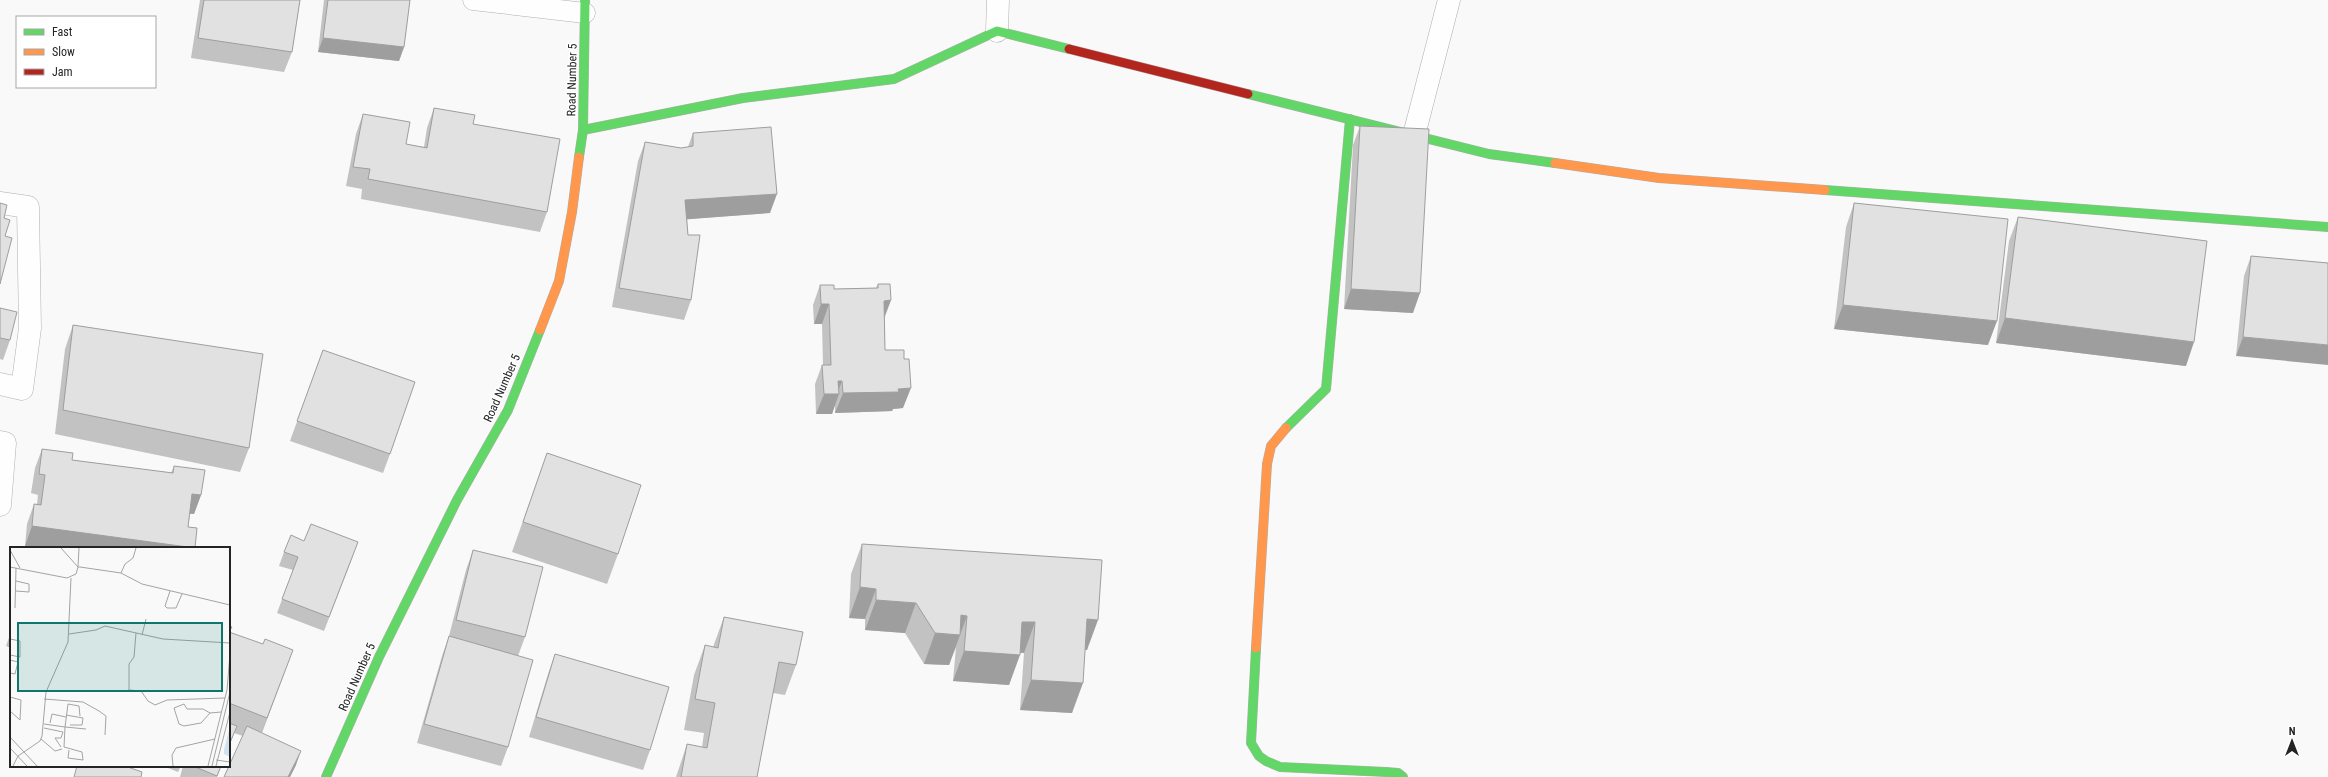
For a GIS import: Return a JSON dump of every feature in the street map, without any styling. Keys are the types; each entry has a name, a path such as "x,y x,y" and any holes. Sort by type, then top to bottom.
{"street":[{"path":"997,31 998,0"},
{"path":"1414,135 1449,0"},
{"name":"Road Number 5","path":"326,777 379,657 453,507 508,410 559,280 572,212 583,130 585,6"},
{"path":"583,130 743,98 894,79 997,31 1489,154 1659,178 2328,227"},
{"path":"1350,119 1326,389 1279,435 1271,446 1267,464 1251,744 1256,754 1268,763 1280,767 1386,772 1398,773 1404,777"},
{"path":"0,203 28,207 30,328 22,389 0,384"},
{"path":"0,442 4,443 0,505"}],"lane":[{"path":"472,0 585,6"}],"building":[{"path":"204,0 300,0 292,52 198,38"},
{"path":"328,0 410,0 404,47 323,38"},
{"path":"434,108 475,115 473,124 560,139 547,212 368,179 370,169 353,167 363,114 410,122 406,144 427,148"},
{"path":"1360,126 1429,129 1420,293 1351,289"},
{"path":"771,127 777,194 685,200 688,235 700,235 691,300 619,288 645,142 681,148 693,146 693,133"},
{"path":"0,203 7,205 4,218 10,220 5,236 12,238 0,284"},
{"path":"1854,203 2008,219 1997,321 1843,305"},
{"path":"2018,217 2207,241 2194,342 2005,318"},
{"path":"2251,256 2328,263 2328,345 2243,337"},
{"path":"878,284 890,284 891,300 884,301 885,350 904,350 904,359 909,359 911,388 898,389 899,392 843,393 842,381 838,381 839,394 824,394 822,365 831,365 829,304 821,304 820,285 834,285 834,289 878,288"},
{"path":"0,308 17,312 10,340 0,338"},
{"path":"73,325 263,354 249,448 63,410"},
{"path":"323,350 415,382 390,454 297,421"},
{"path":"42,449 73,453 72,460 173,473 174,466 205,470 201,495 192,494 188,527 197,528 195,547 32,526 34,504 41,505 45,475 39,474"},
{"path":"547,453 641,485 618,554 523,522"},
{"path":"311,524 358,542 329,617 282,599 298,557 284,552 291,535 304,541"},
{"path":"862,544 1102,560 1098,620 1087,619 1083,683 1031,680 1035,622 1022,622 1020,655 964,651 967,616 961,615 960,635 935,633 916,603 876,600 876,589 860,587"},
{"path":"473,550 543,567 525,637 456,620"},
{"path":"724,617 803,632 796,665 779,662 757,777 681,777 687,744 707,748 715,703 695,699 705,645 718,648"},
{"path":"230,632 263,644 265,639 293,650 267,718 230,703"},
{"path":"449,636 533,660 508,747 424,724"},
{"path":"555,654 669,687 650,750 536,717"},
{"path":"230,723 237,726 230,743"},
{"path":"247,726 301,751 288,777 224,777 229,767 230,767 230,764"},
{"path":"77,767 128,767 142,772 141,777 74,777"},
{"path":"195,767 221,767 217,776"}],"traffic: fast":[{"path":"579,157 583,130 585,0"},
{"path":"583,130 743,98 894,79 997,31 1069,49"},
{"path":"1248,94 1489,154 1555,163"},
{"path":"1286,428 1326,389 1350,119"},
{"path":"1825,190 2328,227"},
{"path":"326,777 379,657 457,500 508,410 540,330"},
{"path":"1256,648 1251,743 1259,756 1280,767 1386,772 1398,773 1403,777"}],"traffic: slow":[{"path":"540,330 559,281 572,212 579,157"},
{"path":"1555,163 1659,178 1825,190"},
{"path":"1256,648 1267,464 1271,446 1286,428"}],"traffic: jam":[{"path":"1069,49 1248,94"}]}
